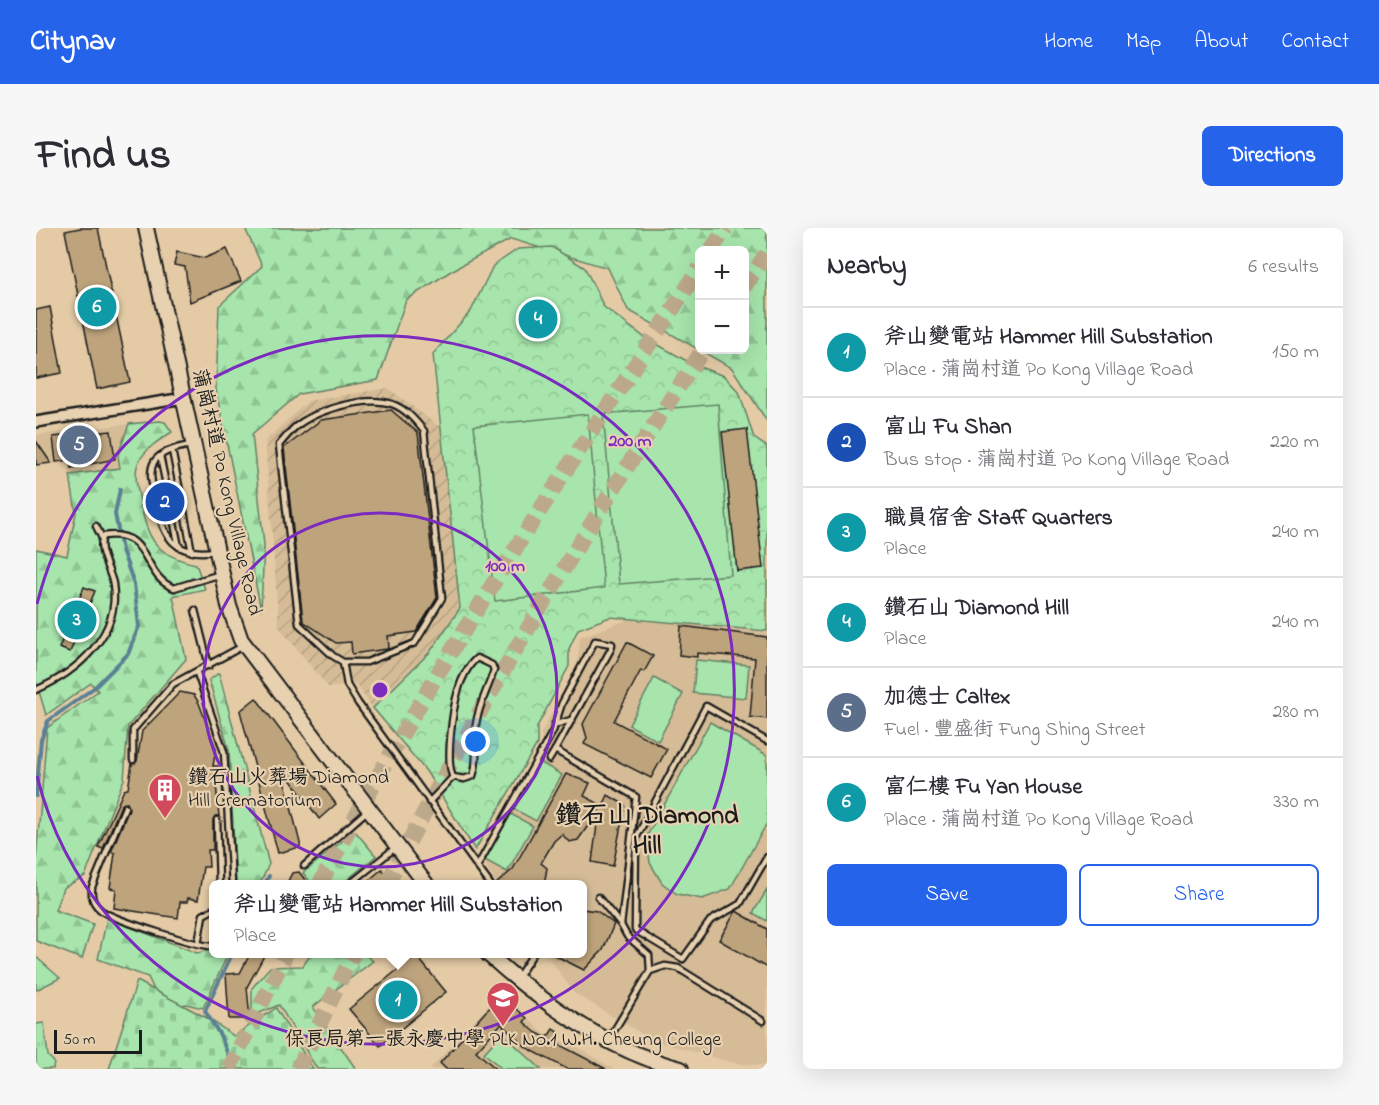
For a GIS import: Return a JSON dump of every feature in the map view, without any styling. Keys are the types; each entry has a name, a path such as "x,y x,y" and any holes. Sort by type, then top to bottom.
{"main road":[{"name":"蒲崗村道 Po Kong Village Road","path":"146,228 229,606 244,645 422,880"},
{"path":"493,958 561,1011 642,1056 681,1069"}],"street":[{"path":"36,422 184,398"}],"lane":[{"path":"343,662 367,662 415,643 442,598 424,431 409,413 391,404 360,402 317,413 295,427 279,445 299,624 333,656 343,662 347,685 358,703 486,880"},
{"path":"194,444 160,456 152,466 153,489 161,526 178,547 192,552 216,550"},
{"path":"172,450 192,552"},
{"path":"160,456 178,547"},
{"path":"36,690 71,672 90,653 103,635 114,594 111,576 101,548 102,538 96,526"},
{"path":"102,538 109,535 126,535 136,543 166,585 184,587 222,574"},
{"path":"195,610 209,666"},
{"path":"477,867 554,725 562,703 595,641 612,644 549,760"},
{"path":"133,760 132,738 136,726 173,684 197,673 244,645"},
{"path":"480,658 492,665 494,670 478,709 475,734 476,769 474,776 464,779 453,777 450,762 457,692 472,662 480,658"},
{"path":"197,673 224,752 232,880"},
{"path":"767,741 706,706 636,838 635,930 683,960 710,921 740,904 767,857"},
{"path":"554,725 571,720"},
{"path":"555,750 636,797 621,925"},
{"path":"429,802 453,777"},
{"path":"125,807 92,887 91,896 94,903 111,915 198,944 209,945"},
{"path":"304,866 369,810"},
{"path":"217,820 219,880"},
{"path":"356,880 397,847"},
{"path":"598,897 627,936 649,956 650,971 609,1039"},
{"path":"198,944 203,915 209,911"},
{"path":"517,979 530,958"},
{"path":"650,971 665,966 678,968 763,1021"}],"shaded area":[{"path":"388,388 441,428 460,608 430,652 373,708 355,684 329,688 279,627 265,441 308,401"},
{"path":"129,424 118,455 120,468 70,475 68,462 36,466 36,435"},
{"path":"630,619 767,632 767,1066 734,1063 652,1040 574,993 549,958 587,958 587,880 495,880 481,858 543,745 541,733 577,667 580,637"},
{"name":"保良局第一張永慶中學 PLK No.1 W.H. Cheung College","path":"501,992 543,1033 583,1050 613,1069 430,1069"}],"green space":[{"path":"245,228 767,228 767,421 732,368 707,354 749,354 749,246 695,246 695,347 628,310 608,268 511,239 451,271 406,300 378,380 299,394 252,434 264,545 261,610 216,390 219,306 262,266"},
{"path":"552,247 585,268 604,307 644,337 694,365 724,376 739,392 754,438 767,447 767,631 610,617 578,629 569,649 569,666 537,727 537,744 475,850 426,771 373,708 430,652 460,608 433,354 471,311 493,266 518,249"},
{"path":"718,404 731,575 619,584 603,414"},
{"path":"588,414 604,588 495,601 474,426"},
{"path":"165,422 172,432 144,453 136,471 137,488 145,522 154,542 161,549 181,560 196,564 205,589 173,596 186,659 128,726 124,779 85,876 63,888 55,910 93,924 82,959 36,941 36,860 47,728 98,691 91,683 46,715 36,681 36,549 67,556 76,513 70,475 120,468 118,455 129,424"},
{"path":"696,660 749,665 746,698 693,693"},
{"path":"219,673 269,864 262,880 236,880 229,750 209,680"},
{"path":"654,678 683,694 658,741 629,725"},
{"path":"710,722 767,755 767,823 730,889 702,899 677,894 662,883 650,863 647,836"},
{"path":"538,761 562,775 536,821 512,808"},
{"path":"509,813 533,826 507,872 483,859"},
{"path":"355,831 376,856 347,880 309,880 303,873"},
{"path":"767,890 767,921 753,913"},
{"path":"107,918 197,953 209,951 209,958 226,958 203,1008 186,1004 164,1011 148,977 98,959"},
{"path":"36,957 60,978 36,990"},
{"path":"308,958 369,958 373,961 313,1007 356,1069 317,1069 279,1005 252,1016 252,988 270,967 303,966"},
{"path":"137,981 209,1019 234,1036 276,1008 313,1069 109,1069"},
{"path":"44,1023 48,1056 54,1062 53,1069 36,1069 36,1024"},
{"path":"502,1033 541,1069 502,1069 484,1053"}],"building":[{"path":"98,228 130,382 97,389 65,231"},
{"path":"227,249 241,281 190,302 185,267 174,265 177,252 205,258"},
{"path":"50,307 62,373 36,378 36,310"},
{"path":"391,410 418,433 437,598 416,632 388,636 389,648 387,649 352,654 351,642 336,643 303,621 284,448 321,420"},
{"path":"747,429 763,568 737,571 722,432"},
{"path":"111,431 115,459 71,468 70,460 56,462 53,437"},
{"path":"36,441 51,463 36,465"},
{"path":"84,587 95,591 70,652 59,648"},
{"path":"681,626 767,637 767,719 750,717 755,658 697,653 697,657 679,655"},
{"path":"627,642 653,656 644,672 641,670 614,721 667,749 651,778 584,744 587,738 583,724"},
{"name":"鑽石山火葬場 Diamond Hill Crematorium","path":"180,692 194,695 216,749 213,766 218,766 216,783 219,816 215,816 213,820 213,850 208,850 209,867 203,867 198,900 188,898 187,902 180,902 178,918 114,908 116,889 110,888 115,853 111,852 129,809 127,803 121,805 103,849 98,847 124,790 128,789 132,764 137,761 142,731"},
{"path":"256,698 336,804 319,819 281,767 300,847 278,853 240,711"},
{"path":"566,774 590,783 584,796 603,806 608,795 625,805 613,866 592,862 599,810 578,840 569,842 562,834 554,841 541,863 547,868 545,880 501,880 513,869"},
{"path":"382,869 390,880 369,880"},
{"path":"299,872 305,880 288,880 292,873"},
{"path":"587,910 597,911 614,924 603,950 584,970 560,958 587,958"},
{"path":"736,911 767,929 767,968 719,940"},
{"path":"248,958 263,958 247,987 250,1019 229,1019 226,974 240,973"},
{"path":"412,958 418,958 446,992 380,1046 349,1009"},
{"path":"503,997 527,1018 524,1022 535,1032 547,1038 553,1029 561,1034 556,1043 606,1069 567,1069 527,1048 501,1024 476,1051 496,1069 446,1069 440,1063 486,1011"}],"waterway":[{"path":"36,796 41,740 48,721 95,687 128,654 139,626 134,584 122,550 115,514 120,489"},
{"path":"267,880 269,876"},
{"path":"230,958 205,1011 220,1035 234,1069"}],"tunnel":[{"path":"714,246 726,228"},
{"path":"749,280 767,253"},
{"path":"322,880 407,725 501,571 695,276"},
{"path":"389,880 460,747 538,612 700,354"},
{"path":"229,1069 284,958"},
{"path":"298,1069 351,958"}],"place":[{"name":"富仁樓 Fu Yan House","path":"97,307"},
{"name":"鑽石山 Diamond Hill","path":"538,319"},
{"name":"加德士 Caltex","path":"79,445"},
{"name":"富山 Fu Shan","path":"165,502"},
{"name":"職員宿舍 Staff Quarters","path":"77,620"},
{"name":"鑽石山火葬場 Diamond Hill Crematorium","path":"165,819"},
{"name":"斧山變電站 Hammer Hill Substation","path":"398,1000"},
{"name":"保良局第一張永慶中學 PLK No.1 W.H. Cheung College","path":"503,1027"}],"district":[{"name":"鑽石山 Diamond Hill","path":"647,832"}]}
